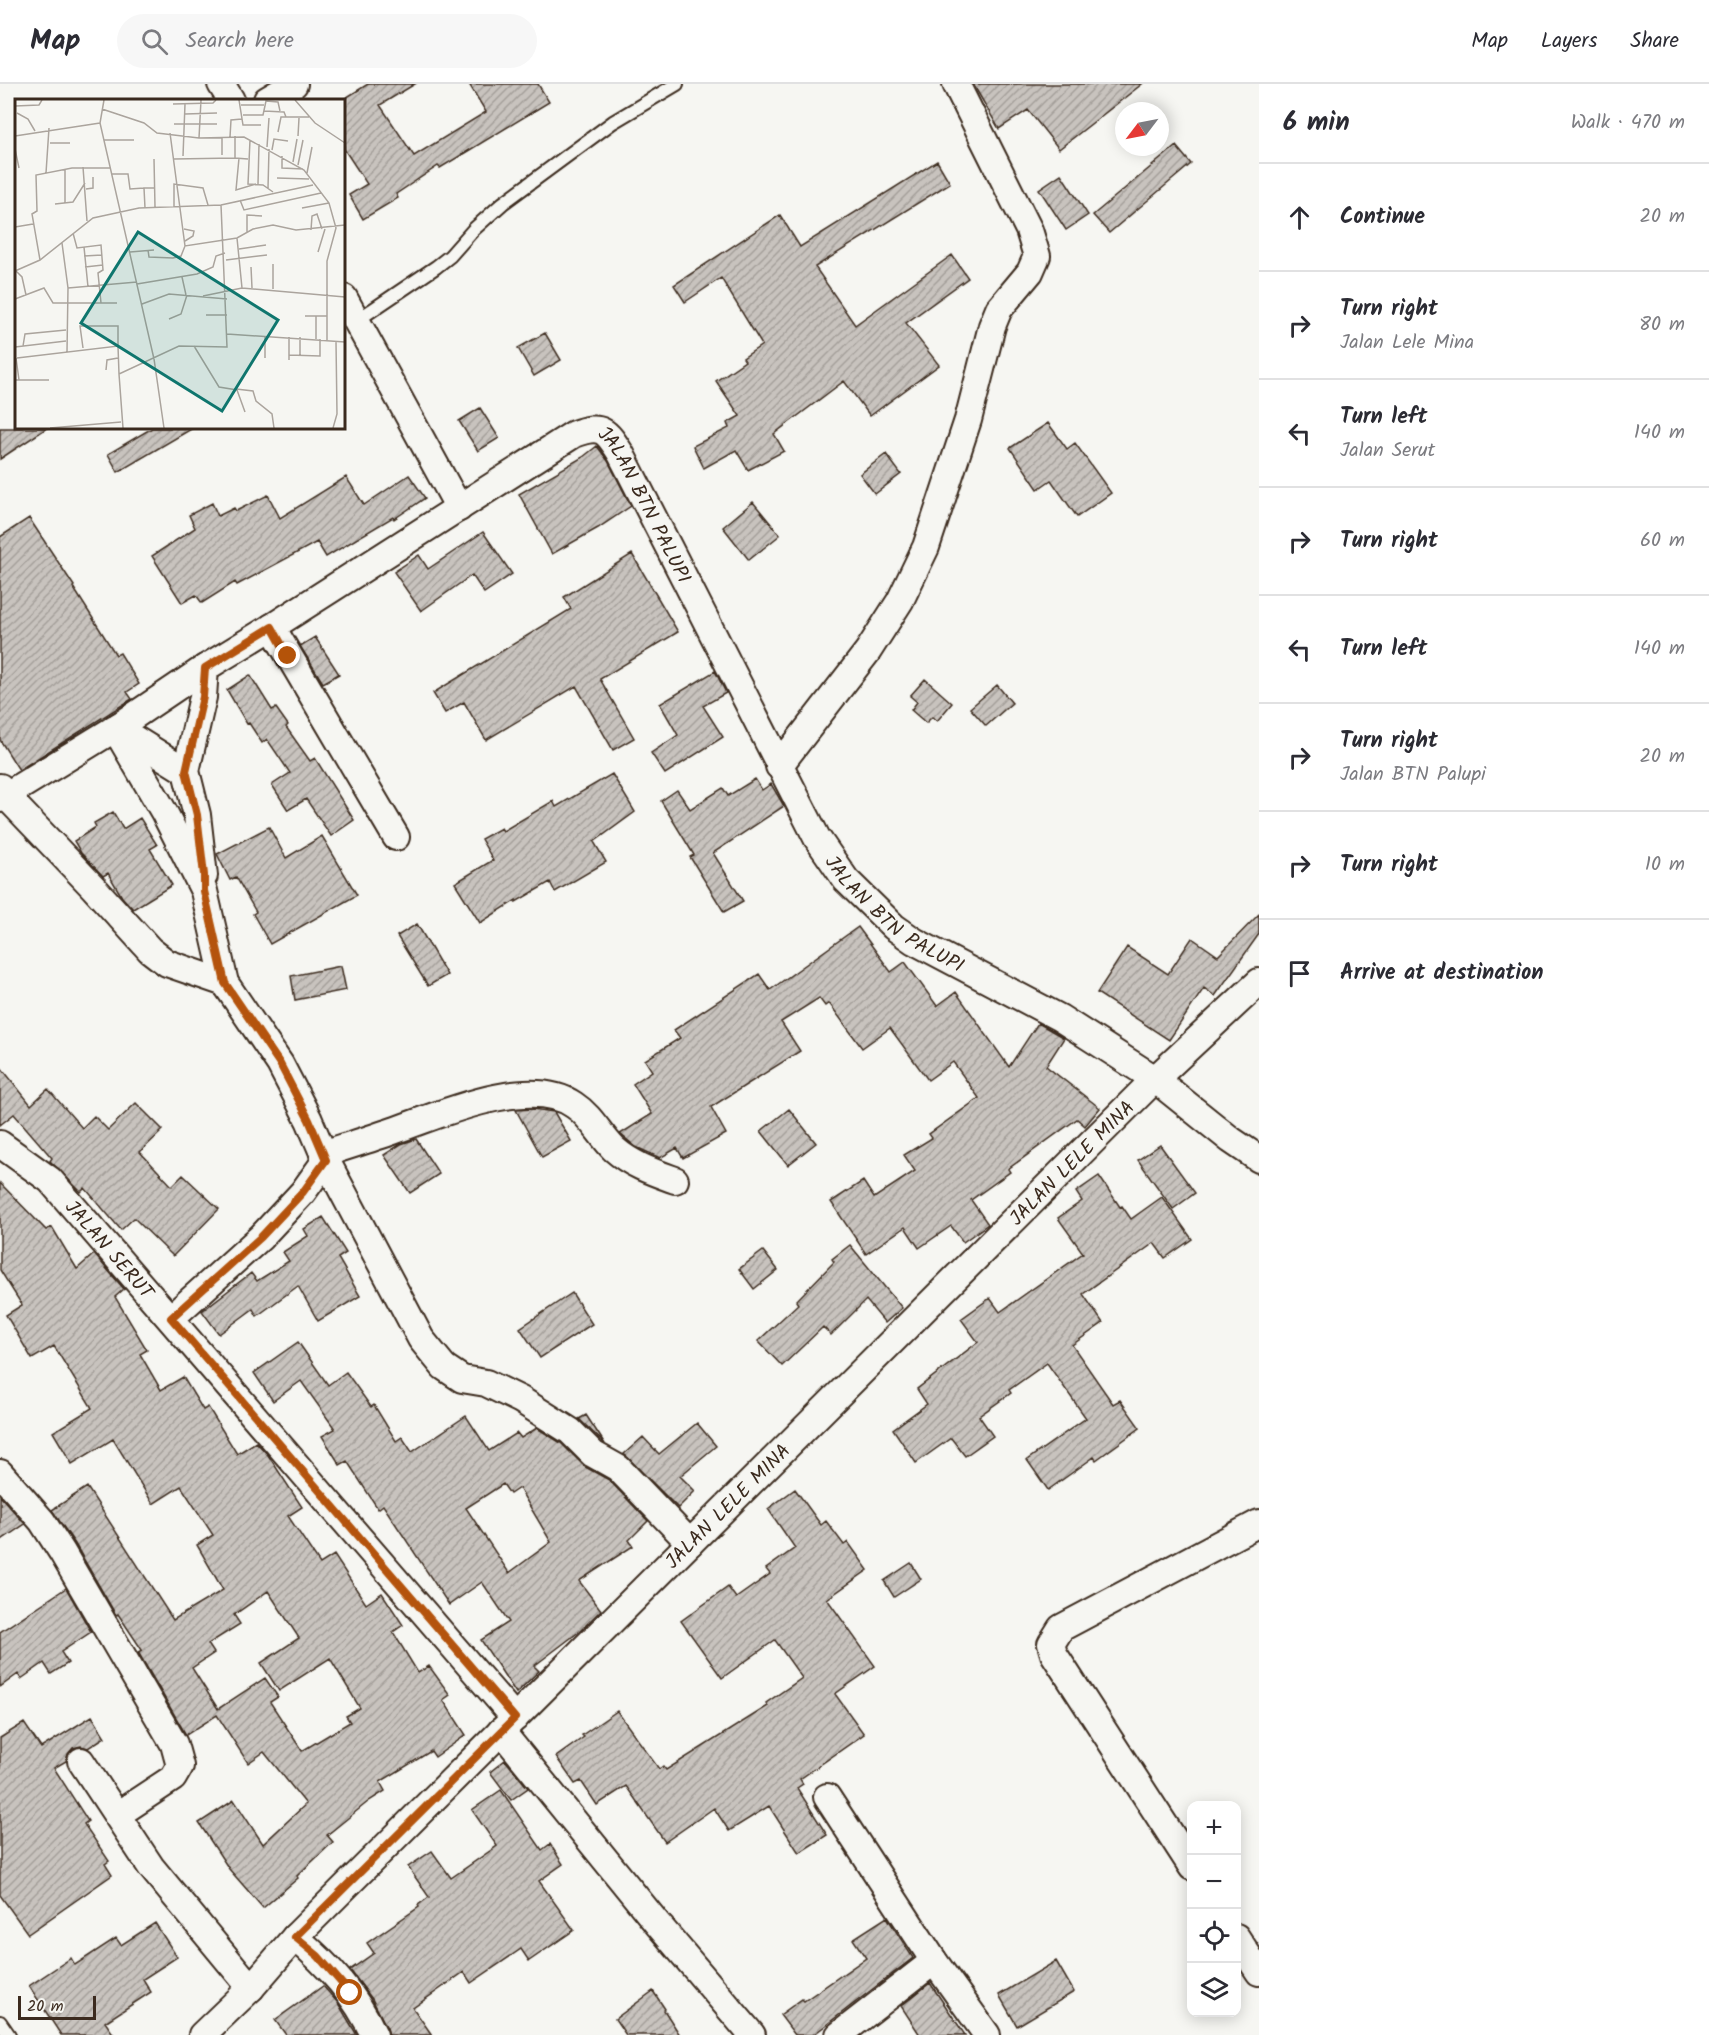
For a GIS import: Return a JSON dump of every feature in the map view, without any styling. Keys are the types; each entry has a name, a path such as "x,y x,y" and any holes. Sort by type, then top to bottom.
{"street":[{"path":"221,84 230,99"},
{"path":"269,99 294,84"},
{"path":"778,766 868,651 900,600 926,547 968,420 992,326 999,309 1030,273 1037,256 1029,230 956,84"},
{"path":"345,300 459,508"},
{"name":"JALAN BTN PALUPI","path":"2,794 117,727 205,668 574,434 589,429 600,429 610,436 778,766 817,838 846,880 894,927 938,955 977,973 1060,1018 1155,1079 1231,1140 1259,1159"},
{"path":"272,627 396,837"},
{"path":"205,668 203,697 186,771 197,815 204,891 225,983 280,1064 309,1120 324,1157 421,1339 444,1367 462,1379 486,1383 521,1400 570,1431 593,1454 618,1468 690,1543"},
{"path":"117,727 186,771"},
{"path":"117,727 204,891"},
{"path":"2,794 94,888 150,950 167,963 225,983"},
{"name":"JALAN LELE MINA","path":"202,2035 251,1989 295,1937 1155,1079 1259,982"},
{"path":"171,1318 261,1237 303,1192 324,1157 455,1108 519,1094 552,1095 573,1104 589,1118 614,1148 637,1165 675,1180"},
{"name":"JALAN SERUT","path":"0,1144 50,1180 114,1256 171,1318 508,1724 648,1913 753,2035"},
{"path":"0,1473 42,1521 57,1544 174,1744 180,1766 173,1778 117,1815"},
{"path":"1187,1862 1054,1654 1051,1644 1061,1628 1259,1523"},
{"path":"81,1761 151,1867 251,1989"},
{"path":"827,1797 934,1961 987,2035"},
{"path":"295,1937 318,1956 335,1975 363,2012 374,2035"},
{"path":"1241,1945 1259,1972"},
{"path":"839,2035 934,1961"}],"lane":[{"path":"356,321 436,267 503,203 613,122 678,84"},
{"path":"0,2022 9,2035"}],"building":[{"path":"368,84 415,84 380,105 414,156 486,112 469,84 538,84 549,102 440,168 438,166 396,194 398,198 363,219 349,195 367,184 345,151 344,99"},
{"path":"973,84 1142,84 1119,102 1115,102 1115,105 1059,149 1028,110 999,129"},
{"path":"1176,146 1191,164 1109,233 1093,215 1164,156 1169,156 1169,152"},
{"path":"937,161 950,183 815,267 855,325 952,255 968,278 906,323 939,365 870,416 844,381 774,434 784,451 748,470 736,450 704,468 693,446 729,428 727,423 740,416 716,381 745,361 743,358 762,345 721,278 685,302 674,285 780,215 800,247"},
{"path":"1061,174 1088,215 1066,230 1039,189"},
{"path":"545,333 561,360 534,376 518,348"},
{"path":"480,408 499,438 478,451 459,421"},
{"path":"1048,423 1067,449 1075,443 1111,493 1077,517 1051,480 1038,489 1010,448"},
{"path":"0,428 45,429 0,459"},
{"path":"150,429 191,429 118,472 108,454"},
{"path":"597,446 608,461 631,506 552,554 519,494 583,457"},
{"path":"886,454 901,474 875,494 860,474"},
{"path":"409,475 425,498 394,519 393,517 326,557 317,542 237,585 235,582 202,603 196,595 182,603 152,556 195,528 189,515 212,503 218,516 234,508 236,511 268,495 280,518 346,477 364,505"},
{"path":"753,502 780,535 749,560 723,527"},
{"path":"29,518 116,655 120,653 139,684 127,692 132,699 19,770 0,740 0,537"},
{"path":"483,532 512,574 484,593 472,575 421,611 394,572 419,555 428,569"},
{"path":"632,554 678,632 600,679 634,738 613,750 576,686 486,740 464,702 445,713 433,693 571,609 564,597"},
{"path":"315,637 339,674 323,683 300,646"},
{"path":"715,671 726,693 703,706 723,737 665,774 651,753 678,735 660,704"},
{"path":"250,675 272,710 276,708 288,725 286,727 310,761 315,758 354,820 331,836 306,799 288,810 272,785 290,773 267,739 262,743 249,723 247,724 227,690"},
{"path":"925,679 952,703 937,721 932,717 926,723 911,710 917,702 910,696"},
{"path":"997,685 1012,703 986,726 970,708"},
{"path":"612,774 635,812 594,842 606,862 555,892 550,882 480,923 455,883 493,860 481,839 501,828 503,831 553,801 556,807"},
{"path":"755,779 762,790 771,784 784,806 713,853 743,901 724,912 690,857 694,855 661,801 677,790 690,809 723,788 728,796"},
{"path":"113,812 123,829 140,818 157,845 150,849 172,885 133,909 122,897 108,873 103,876 81,853 74,841 96,827 94,823"},
{"path":"269,827 286,858 322,836 357,895 270,944 253,914 256,912 236,877 230,880 217,854"},
{"path":"1259,914 1259,934 1215,996 1204,988 1169,1040 1097,993 1127,947 1168,974 1192,938 1218,956"},
{"path":"417,924 447,975 428,986 397,936"},
{"path":"858,927 891,972 905,962 937,1006 956,992 1009,1067 1038,1023 1064,1038 1046,1066 1100,1108 1085,1126 1077,1119 1008,1169 1010,1172 971,1200 988,1224 963,1242 951,1226 919,1248 905,1227 866,1254 831,1202 863,1181 874,1198 915,1171 904,1155 932,1138 929,1134 979,1098 953,1062 928,1080 890,1028 862,1048 829,1003 825,1006 819,998 781,1022 800,1051 711,1107 726,1134 683,1158 677,1148 660,1158 636,1147 620,1134 652,1114 633,1084 652,1071 645,1060 680,1038 674,1030 759,974 770,990"},
{"path":"341,966 346,990 295,1000 291,976"},
{"path":"0,1066 31,1105 48,1089 82,1128 94,1116 108,1130 136,1103 163,1130 140,1152 172,1186 183,1175 219,1209 173,1256 134,1218 121,1230 85,1188 81,1192 50,1161 52,1158 14,1114 0,1125"},
{"path":"533,1109 554,1112 571,1141 542,1157 516,1110"},
{"path":"789,1109 816,1143 788,1165 761,1131"},
{"path":"416,1139 439,1174 410,1193 384,1155 401,1144"},
{"path":"1160,1145 1195,1193 1173,1209 1138,1160"},
{"path":"1099,1176 1131,1219 1162,1197 1192,1239 1165,1258 1154,1243 1083,1294 1103,1323 1072,1345 1113,1404 1120,1400 1140,1428 1096,1460 1094,1457 1048,1490 1027,1460 1086,1418 1047,1363 1009,1390 1011,1393 979,1416 993,1436 965,1456 951,1438 916,1463 893,1429 927,1404 917,1389 978,1342 961,1319 990,1298 1000,1312 1083,1253 1058,1218 1082,1201 1076,1192"},
{"path":"0,1183 46,1230 52,1227 77,1269 94,1254 124,1289 115,1297 147,1350 140,1354 161,1390 183,1377 203,1410 208,1407 237,1454 256,1442 268,1455 302,1507 288,1516 320,1564 334,1555 366,1604 382,1593 403,1625 393,1632 418,1673 429,1666 450,1695 443,1700 466,1735 435,1757 431,1751 380,1782 385,1791 327,1835 333,1842 297,1876 298,1878 263,1908 229,1869 199,1823 234,1800 263,1844 306,1804 264,1752 248,1763 217,1715 186,1735 138,1652 142,1650 118,1614 116,1615 75,1544 52,1510 87,1487 173,1620 223,1590 197,1545 213,1535 181,1486 153,1504 113,1439 72,1464 53,1432 92,1408 54,1346 32,1359 6,1315 22,1305 0,1270","holes":["268,1591 299,1638 261,1663 279,1691 330,1658 360,1708 346,1716 350,1722 302,1751 270,1702 278,1697 265,1678 218,1709 192,1668 214,1653 208,1644 240,1624 234,1615"]},
{"path":"323,1217 346,1253 338,1258 360,1296 318,1321 298,1286 257,1316 253,1309 219,1334 202,1311 251,1273 257,1281 289,1261 283,1252 308,1236 304,1229"},
{"path":"850,1245 902,1308 885,1323 866,1300 831,1335 823,1327 782,1366 758,1341 798,1304 796,1301 834,1262 832,1259"},
{"path":"763,1251 778,1270 754,1289 739,1269"},
{"path":"572,1293 592,1324 540,1358 520,1328"},
{"path":"298,1342 328,1385 346,1372 371,1407 374,1405 396,1441 402,1437 412,1452 466,1416 489,1451 517,1433 521,1438 537,1428 561,1443 585,1467 609,1480 648,1521 629,1540 633,1546 579,1581 601,1610 580,1631 534,1666 539,1671 516,1693 481,1640 509,1622 482,1582 449,1605 383,1505 378,1509 347,1461 340,1465 322,1436 335,1429 301,1381 273,1401 254,1373","holes":["503,1484 510,1494 519,1488 551,1542 509,1573 466,1508"]},
{"path":"586,1415 605,1444 579,1419"},
{"path":"697,1423 716,1446 680,1476 695,1491 678,1508 624,1454 643,1437 659,1454"},
{"path":"795,1489 821,1525 826,1521 844,1545 848,1542 868,1570 827,1599 875,1666 835,1694 864,1734 800,1779 803,1784 797,1788 827,1835 799,1853 769,1806 729,1831 714,1808 665,1842 626,1786 597,1805 581,1781 575,1784 556,1757 584,1737 582,1735 617,1711 659,1769 663,1766 666,1770 768,1706 766,1703 802,1678 775,1640 722,1678 681,1621 728,1587 736,1598 770,1574 766,1569 795,1548 768,1509"},
{"path":"0,1496 25,1524 0,1541"},
{"path":"911,1563 921,1579 894,1597 884,1581"},
{"path":"66,1588 91,1632 61,1652 68,1663 51,1674 44,1663 21,1679 18,1674 0,1687 0,1632"},
{"path":"92,1716 105,1737 88,1748 81,1746 73,1748 66,1761 54,1768 88,1821 84,1824 109,1861 105,1864 112,1875 28,1934 0,1895 0,1738 24,1723 41,1748"},
{"path":"505,1760 528,1788 511,1800 490,1772"},
{"path":"501,1790 542,1850 550,1844 563,1864 539,1881 574,1930 529,1961 521,1949 471,1983 464,1972 413,2008 432,2035 389,2035 372,1999 350,1970 374,1953 367,1943 419,1907 418,1905 429,1897 408,1867 432,1851 451,1878 497,1846 472,1810"},
{"path":"887,1917 913,1958 813,2035 795,2035 780,2015 866,1958 853,1939"},
{"path":"155,1923 177,1957 143,1979 151,1992 105,2022 114,2035 61,2035 29,1986 71,1958 75,1965 116,1938 121,1945"},
{"path":"1056,1961 1074,1992 1017,2026 999,1995"},
{"path":"930,1983 965,2035 920,2035 901,2006"},
{"path":"323,1986 338,2003 357,2035 286,2035 275,2020"},
{"path":"653,1991 680,2035 626,2035 615,2019"}],"route":[{"path":"288,656 272,627 205,668 203,697 186,771 197,815 204,891 225,983 280,1064 309,1120 326,1160 303,1192 261,1237 171,1318 515,1718 295,1937 318,1956 350,1993"}]}
